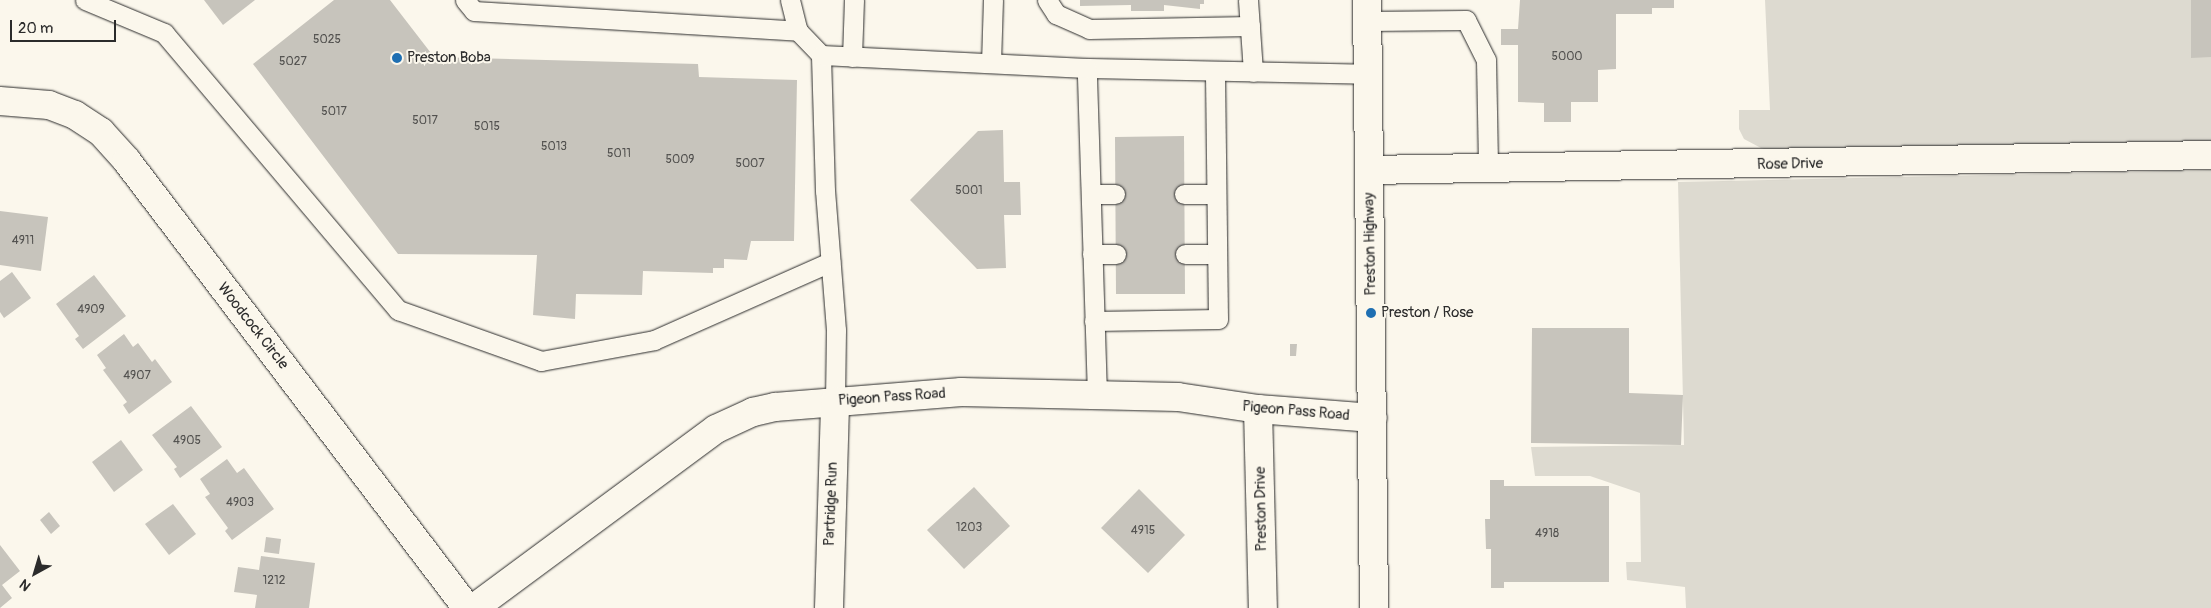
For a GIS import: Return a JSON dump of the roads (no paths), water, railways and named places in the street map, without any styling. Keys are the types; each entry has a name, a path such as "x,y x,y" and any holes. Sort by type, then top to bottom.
{"street":[{"name":"Preston Highway","path":"1367,11 1374,608"},
{"name":"Woodcock Circle","path":"0,101 49,105 75,115 101,132 133,169 467,608"},
{"name":"Rose Drive","path":"1369,170 2211,156"},
{"name":"Pigeon Pass Road","path":"474,608 716,429 775,407 961,392 1178,397 1258,409 1372,418"},
{"name":"Partridge Run","path":"829,608 835,401"},
{"name":"Preston Drive","path":"1258,409 1263,608"}],"lane":[{"path":"84,0 164,33 398,310 532,358 541,361 654,340 830,262"},
{"path":"465,0 474,11 798,31"},
{"path":"790,0 798,31 821,56 830,262 836,330 835,401"},
{"path":"852,57 854,0"},
{"path":"991,63 992,0"},
{"path":"1047,0 1056,14 1089,29 1250,26"},
{"path":"1248,0 1253,72"},
{"path":"1367,11 1466,20 1486,60 1488,167"},
{"path":"821,56 1087,68 1368,74"},
{"path":"1087,68 1097,395"},
{"path":"1094,321 1218,319 1215,71"},
{"path":"1091,194 1115,194"},
{"path":"1184,194 1216,194"},
{"path":"1092,254 1116,254"},
{"path":"1184,254 1217,254"}],"place":[{"name":"Preston Boba","path":"397,58"},
{"name":"Preston / Rose","path":"1371,313"}]}
